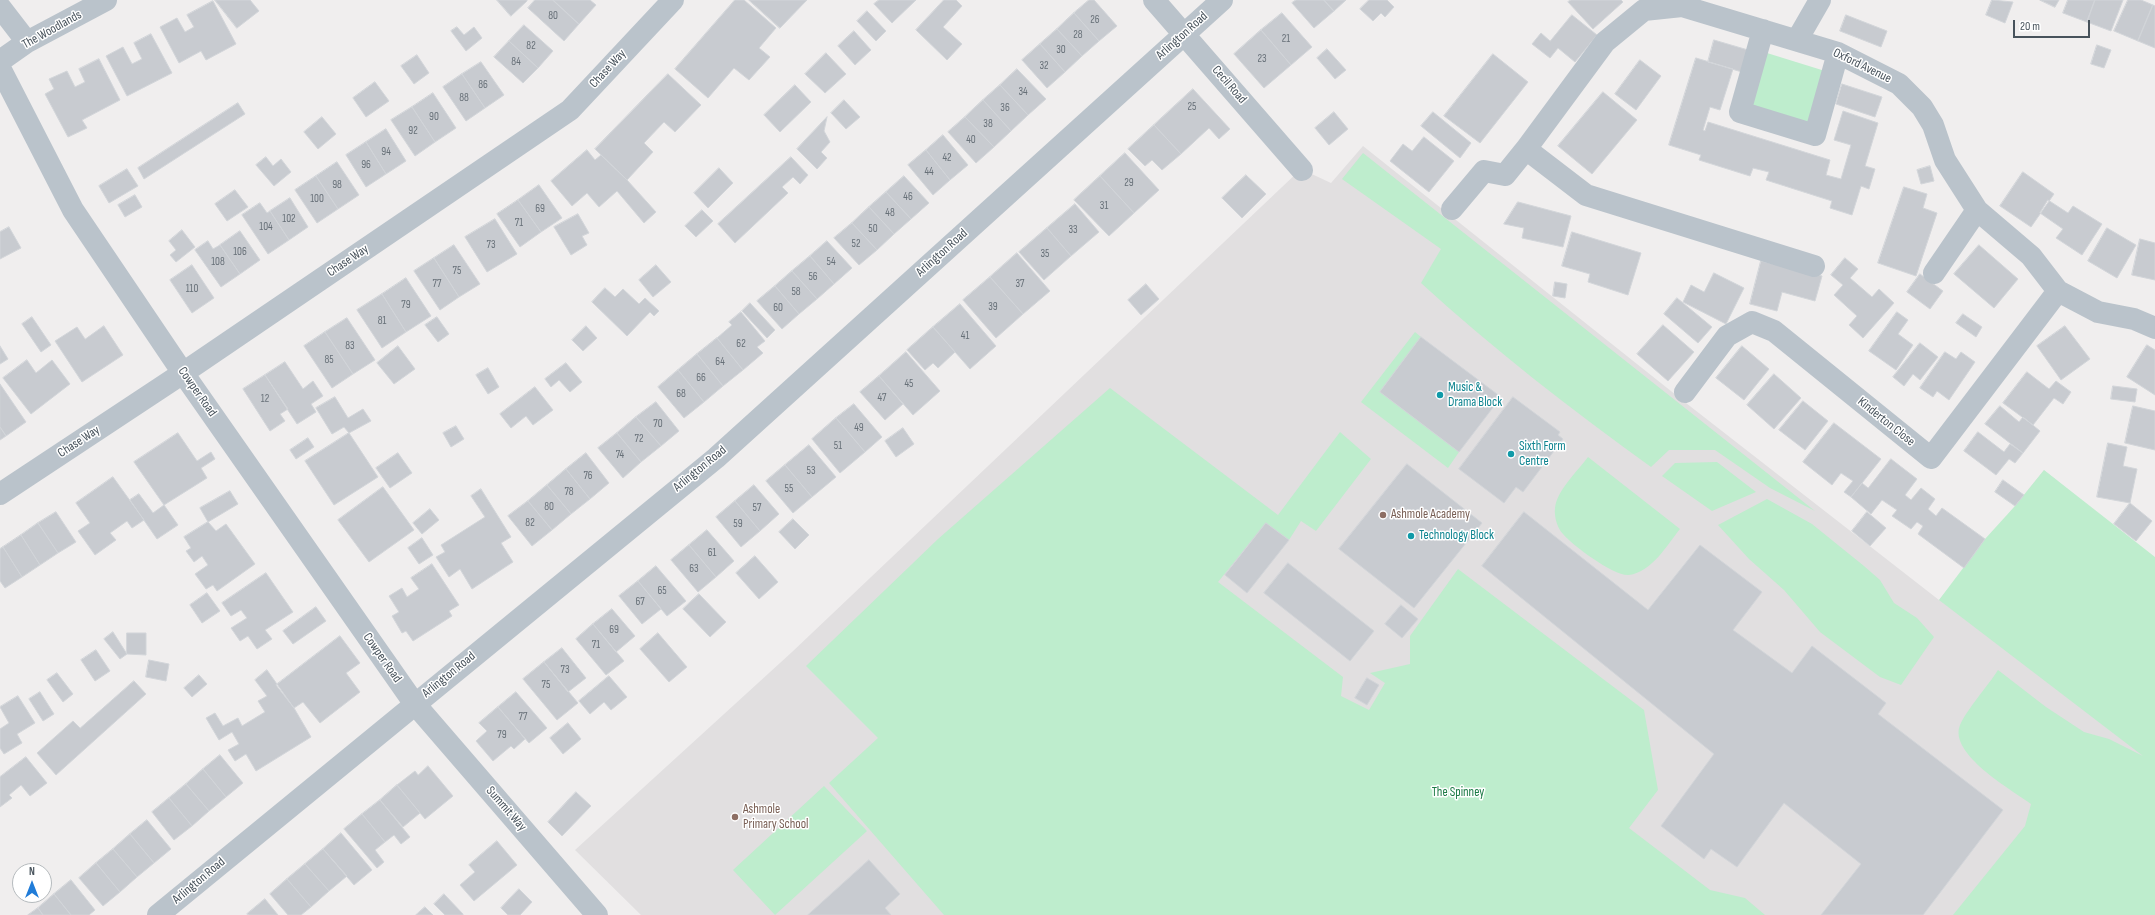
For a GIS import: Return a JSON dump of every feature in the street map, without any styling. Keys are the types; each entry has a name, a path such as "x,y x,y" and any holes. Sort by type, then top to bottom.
{"street":[{"name":"The Woodlands","path":"0,61 27,42 106,0"},
{"name":"Chase Way","path":"0,494 184,373 570,110 673,0"},
{"name":"Cecil Road","path":"1154,0 1185,33 1302,170"},
{"name":"Arlington Road","path":"158,915 414,703 716,458 1222,0"},
{"path":"1797,40 1820,0"},
{"name":"Oxford Avenue","path":"1452,209 1484,171 1505,175 1605,42 1644,10 1682,6 1838,53 1898,84 1922,107 1933,125 1945,160 1977,210 2031,256 2058,291 2098,312 2134,319 2155,328"},
{"path":"0,7 27,42"},
{"path":"1763,30 1740,112 1815,135 1838,53"},
{"name":"Cowper Road","path":"0,68 72,210 414,703"},
{"path":"1526,149 1586,195 1814,266"},
{"path":"1934,273 1977,210"},
{"name":"Kinderton Close","path":"1686,392 1727,336 1752,322 1774,331 1931,458 2058,291"},
{"name":"Summit Way","path":"414,703 597,915"}],"shaded area":[{"name":"Ashmole Academy","path":"1363,146 1686,403 1939,600 2044,470 2155,560 2155,915 641,915 575,850 792,652 1301,169 1331,183"}],"green space":[{"path":"1767,53 1825,71 1808,124 1750,106"},
{"path":"1363,153 1815,511 1770,488 1715,450 1669,450 1651,467 1533,378 1476,332 1421,283 1441,249 1342,179"},
{"path":"1415,332 1421,337 1380,392 1459,452 1448,468 1361,402"},
{"name":"The Spinney","path":"1110,388 1278,515 1340,432 1371,459 1316,531 1301,521 1289,540 1266,523 1218,582 1343,677 1341,696 1369,710 1385,683 1370,673 1410,664 1410,636 1458,569 1644,710 1658,790 1629,828 1710,890 1745,898 1765,915 944,915 829,783 878,738 806,666 938,539"},
{"path":"1588,457 1680,529 1658,557 1645,569 1637,573 1629,575 1623,574 1604,566 1568,539 1558,525 1555,508 1559,495 1568,481"},
{"path":"1717,462 1756,492 1712,511 1662,476 1675,463"},
{"path":"2044,470 2155,557 2155,915 1953,915 2025,826 2031,804 1997,780 1972,759 1963,748 1959,736 1960,725 1963,719 1998,670 2046,707 2084,732 2109,739 2143,756 1939,600 1985,539 2015,506"},
{"path":"1767,499 1812,524 1864,566 1880,580 1894,603 1917,618 1934,637 1901,685 1880,677 1820,632 1784,590 1749,559 1718,525"},
{"path":"824,786 867,831 775,915 733,870"}],"building":[{"path":"215,0 250,0 259,11 237,28"},
{"path":"497,0 527,0 527,1 511,16"},
{"path":"535,0 553,0 579,24 564,41 528,8"},
{"path":"553,0 590,0 596,5 579,24"},
{"path":"735,0 744,0 776,28 759,48 770,57 749,80 734,68 708,98 675,69"},
{"path":"749,0 807,0 780,28"},
{"path":"879,0 916,0 892,23 874,4"},
{"path":"944,0 956,0 962,6 943,27 962,44 947,60 916,30"},
{"path":"1089,0 1094,0 1117,26 1099,41 1074,13"},
{"path":"1296,0 1324,0 1334,11 1314,28 1292,3"},
{"path":"1324,0 1346,0 1334,11"},
{"path":"1369,0 1387,0 1394,7 1385,17 1381,13 1373,21 1360,9"},
{"path":"1571,0 1621,0 1623,2 1593,29 1568,2"},
{"path":"1992,0 2013,2 2005,23 1986,15"},
{"path":"2040,0 2059,0 2055,7"},
{"path":"2068,0 2095,0 2087,22 2063,13"},
{"path":"2095,0 2123,0 2111,31 2087,22"},
{"path":"2128,0 2141,0 2153,5 2138,41 2114,31"},
{"path":"213,1 236,44 206,60 201,51 179,63 160,27 177,18 185,32 194,27 187,15"},
{"path":"2153,5 2155,6 2155,48 2138,41"},
{"path":"867,11 886,31 876,41 857,21"},
{"path":"1074,13 1099,41 1082,56 1057,29"},
{"path":"1282,13 1312,47 1291,65 1261,30"},
{"path":"1572,15 1597,35 1575,62 1558,48 1550,58 1532,44 1541,33 1550,41"},
{"path":"1846,15 1887,31 1881,47 1840,31"},
{"path":"524,25 553,51 538,68 509,41"},
{"path":"457,27 464,35 474,27 482,38 466,51 451,31"},
{"path":"1057,29 1082,56 1065,72 1040,44"},
{"path":"1261,30 1291,65 1264,88 1234,54"},
{"path":"854,31 871,50 855,65 838,46"},
{"path":"151,34 172,73 127,96 106,56 123,47 132,64 142,59 134,43"},
{"path":"1714,40 1748,50 1742,72 1708,62"},
{"path":"509,41 538,68 523,83 494,57"},
{"path":"1040,44 1065,72 1047,88 1022,60"},
{"path":"2097,45 2111,50 2104,68 2091,64"},
{"path":"1327,49 1346,70 1335,79 1317,58"},
{"path":"826,53 846,74 825,93 805,74"},
{"path":"1493,54 1528,82 1480,143 1444,116"},
{"path":"417,55 429,73 414,84 401,66"},
{"path":"1696,58 1733,69 1720,110 1710,107 1703,130 1705,131 1708,122 1830,160 1826,175 1841,179 1851,145 1834,140 1843,111 1878,123 1865,166 1875,169 1869,189 1861,186 1852,215 1830,208 1832,201 1766,180 1769,172 1753,168 1750,176 1699,160 1701,155 1669,145"},
{"path":"99,59 120,100 82,120 87,128 68,137 45,94 54,89 49,79 67,71 75,87 85,82 79,69"},
{"path":"1640,60 1661,76 1636,110 1615,94"},
{"path":"481,62 504,95 485,108 462,74"},
{"path":"1017,69 1046,99 1028,115 1000,85"},
{"path":"462,74 485,108 466,121 443,87"},
{"path":"668,74 701,105 675,132 664,122 644,143 653,152 627,180 595,149"},
{"path":"375,82 389,101 366,117 353,98"},
{"path":"1842,84 1882,97 1875,117 1836,104"},
{"path":"795,85 811,102 780,132 764,115"},
{"path":"1000,85 1028,115 1011,131 983,100"},
{"path":"1193,89 1230,129 1219,139 1209,128 1181,154 1154,125"},
{"path":"1603,92 1637,120 1592,174 1558,146"},
{"path":"433,93 456,128 435,142 412,107"},
{"path":"844,100 860,117 846,129 831,113"},
{"path":"983,100 1011,131 994,147 965,117"},
{"path":"238,103 245,114 144,179 138,168"},
{"path":"412,107 435,142 415,156 391,120"},
{"path":"1334,112 1348,129 1329,145 1315,128"},
{"path":"1433,112 1471,143 1460,158 1421,126"},
{"path":"322,117 336,134 318,149 304,132"},
{"path":"827,117 824,131 830,142 821,152 827,158 817,169 797,149"},
{"path":"965,117 994,147 976,163 948,132"},
{"path":"1154,125 1181,154 1162,170 1152,160 1145,166 1128,149"},
{"path":"386,129 406,161 386,174 366,142"},
{"path":"943,135 968,165 950,180 926,150"},
{"path":"1424,137 1454,161 1429,192 1390,161 1403,144 1412,151"},
{"path":"366,142 386,174 366,187 346,155"},
{"path":"587,150 595,160 601,155 627,180 656,212 644,223 617,191 599,207 587,193 572,206 551,181"},
{"path":"926,150 950,180 933,195 908,165"},
{"path":"1125,153 1159,190 1134,213 1100,176"},
{"path":"266,157 273,166 281,159 291,172 274,186 256,165"},
{"path":"791,157 808,175 800,184 793,177 782,187 788,193 735,243 718,224"},
{"path":"337,162 359,195 338,209 316,176"},
{"path":"1930,166 1934,181 1921,184 1917,170"},
{"path":"719,168 733,183 708,208 694,193"},
{"path":"127,169 138,186 109,203 99,186"},
{"path":"2023,172 2054,194 2031,227 2000,206"},
{"path":"1246,175 1266,194 1242,218 1222,198"},
{"path":"316,176 338,209 317,223 295,190"},
{"path":"904,176 929,203 911,219 886,192"},
{"path":"1100,176 1134,213 1109,236 1074,200"},
{"path":"539,185 562,218 541,232 518,200"},
{"path":"1904,187 1927,194 1923,208 1937,213 1916,276 1878,263"},
{"path":"235,190 248,207 227,221 215,204"},
{"path":"886,192 911,219 894,234 869,207"},
{"path":"135,195 142,207 125,217 118,205"},
{"path":"290,198 308,227 289,240 270,211"},
{"path":"518,200 541,232 520,247 497,214"},
{"path":"2048,200 2068,213 2073,206 2102,224 2082,255 2056,238 2063,229 2040,213"},
{"path":"1518,202 1571,216 1563,247 1522,238 1524,228 1504,224"},
{"path":"260,203 267,213 270,211 289,240 268,254 242,215"},
{"path":"1075,204 1099,232 1071,256 1047,228"},
{"path":"869,207 894,234 877,250 852,223"},
{"path":"702,210 713,221 696,237 685,226"},
{"path":"578,214 589,233 582,236 587,245 571,255 554,227"},
{"path":"495,219 517,254 487,272 465,237"},
{"path":"852,223 877,250 859,265 834,238"},
{"path":"9,227 21,248 0,259 0,232"},
{"path":"1047,228 1071,256 1044,280 1019,252"},
{"path":"2107,228 2136,245 2117,278 2088,261"},
{"path":"182,230 195,247 176,262 170,255 176,250 169,241"},
{"path":"240,231 260,260 240,274 220,245"},
{"path":"1572,232 1641,253 1628,295 1588,282 1590,274 1562,266"},
{"path":"2140,239 2155,243 2155,280 2132,275"},
{"path":"208,241 213,249 220,245 240,274 221,287 195,250"},
{"path":"827,241 852,268 834,284 810,256"},
{"path":"454,245 480,284 459,297 434,258"},
{"path":"1979,245 2018,279 1994,308 1954,274"},
{"path":"1017,253 1050,291 1023,314 990,277"},
{"path":"810,256 834,284 817,299 792,271"},
{"path":"434,258 459,297 440,310 414,271"},
{"path":"1845,258 1858,269 1850,278 1872,297 1879,289 1894,303 1863,338 1849,325 1857,316 1834,295 1843,285 1831,275"},
{"path":"1761,261 1822,276 1815,301 1782,292 1777,311 1750,304"},
{"path":"192,265 214,298 192,313 170,280"},
{"path":"656,265 671,282 653,297 639,280"},
{"path":"792,271 817,299 799,314 775,286"},
{"path":"1714,273 1744,288 1726,324 1683,302 1691,285 1704,292"},
{"path":"1920,274 1943,291 1930,309 1907,292"},
{"path":"990,277 1023,314 996,338 963,300"},
{"path":"406,278 431,316 406,332 382,294"},
{"path":"1555,282 1567,284 1565,298 1553,296"},
{"path":"1146,284 1159,299 1141,315 1128,300"},
{"path":"775,286 799,314 782,329 757,301"},
{"path":"605,288 615,297 623,289 639,304 645,298 659,311 654,316 650,312 627,336 592,302"},
{"path":"382,294 406,332 382,348 357,310"},
{"path":"1677,298 1712,327 1698,343 1664,314"},
{"path":"750,303 775,330 767,338 742,311"},
{"path":"960,304 996,346 970,369 933,327"},
{"path":"741,312 765,341 757,347 763,353 743,370 717,338 732,325 729,322"},
{"path":"1897,312 1908,320 1898,334 1913,345 1896,370 1869,351"},
{"path":"1963,314 1982,327 1976,337 1956,323"},
{"path":"32,317 51,345 41,352 22,324"},
{"path":"437,317 449,334 438,342 425,325"},
{"path":"347,318 375,360 353,374 325,332"},
{"path":"1663,325 1694,352 1668,381 1637,354"},
{"path":"104,326 123,355 82,382 55,341 77,327 85,339"},
{"path":"586,326 597,338 583,351 572,340"},
{"path":"2065,326 2090,359 2061,380 2037,346"},
{"path":"933,327 955,352 938,368 933,363 925,370 907,350"},
{"path":"325,332 353,374 332,388 304,346"},
{"name":"Music & Drama Block","path":"1421,337 1501,397 1459,452 1380,392"},
{"path":"717,338 743,370 723,386 697,354"},
{"path":"1920,343 1938,357 1920,380 1913,374 1904,386 1893,377"},
{"path":"2147,345 2155,350 2155,395 2127,377"},
{"path":"0,346 8,359 0,364"},
{"path":"398,346 415,369 394,384 377,363"},
{"path":"1742,346 1769,369 1744,400 1716,378"},
{"path":"906,352 940,391 913,415 879,376"},
{"path":"1945,352 1956,359 1961,352 1975,362 1949,400 1937,391 1933,397 1920,388"},
{"path":"697,354 723,386 704,402 678,370"},
{"path":"27,360 36,373 52,360 70,384 31,414 3,378"},
{"path":"285,362 303,389 313,381 323,396 311,404 316,412 297,424 265,375"},
{"path":"566,363 582,382 570,392 559,380 551,387 545,379"},
{"path":"488,368 499,387 488,394 476,375"},
{"path":"678,370 704,402 684,418 658,387"},
{"path":"2027,372 2049,389 2056,381 2071,392 2063,404 2054,398 2033,425 2003,403"},
{"path":"1774,374 1801,398 1774,429 1747,405"},
{"path":"265,375 288,409 280,414 285,421 270,431 243,389"},
{"path":"879,376 903,404 885,420 860,392"},
{"path":"0,384 26,422 6,436 0,427"},
{"path":"2113,386 2137,389 2135,402 2111,399"},
{"path":"535,387 553,410 533,425 526,416 511,428 500,414"},
{"path":"335,397 348,418 363,409 371,421 349,433 344,427 332,434 316,408"},
{"name":"Sixth Form Centre","path":"1513,397 1560,432 1558,435 1563,439 1523,492 1516,487 1504,503 1459,469"},
{"path":"1803,401 1828,421 1805,450 1779,430"},
{"path":"656,402 679,431 661,446 636,417"},
{"path":"854,404 882,437 865,452 836,418"},
{"path":"2000,406 2019,422 2023,417 2040,431 2023,453 1985,424"},
{"path":"2133,406 2155,411 2155,450 2125,443"},
{"path":"636,417 661,446 641,462 617,433"},
{"path":"836,418 865,452 840,473 812,439"},
{"path":"1834,423 1881,459 1851,497 1844,492 1853,481 1841,473 1832,485 1803,462"},
{"path":"456,426 464,439 451,447 443,433"},
{"path":"0,427 6,436 0,440"},
{"path":"903,428 914,444 896,457 885,441"},
{"path":"1978,432 2004,452 2010,444 2023,453 2015,463 2009,459 1996,475 1964,451"},
{"path":"178,433 197,461 211,452 215,459 201,468 207,478 164,505 134,462"},
{"path":"349,433 378,477 334,505 305,461"},
{"path":"617,433 641,462 623,478 598,448"},
{"path":"308,438 314,447 296,459 290,450"},
{"path":"2108,443 2127,447 2123,466 2137,469 2130,503 2097,497"},
{"path":"809,445 836,477 812,497 785,465"},
{"path":"398,453 412,473 390,488 376,468"},
{"path":"586,453 609,483 590,499 566,469"},
{"path":"1891,459 1917,479 1905,495 1911,500 1921,488 1935,499 1928,509 1936,516 1942,508 1985,539 1964,568 1918,534 1923,526 1917,522 1911,529 1892,516 1897,510 1882,500 1871,514 1851,497 1862,483 1868,488"},
{"name":"Technology Block","path":"1407,464 1482,523 1414,608 1339,549"},
{"path":"785,465 812,497 793,513 766,481"},
{"path":"566,469 590,499 571,514 547,485"},
{"path":"113,477 144,520 132,528 127,521 110,533 116,540 95,555 78,531 90,523 76,503"},
{"path":"2003,480 2024,495 2015,506 1995,492"},
{"path":"547,485 571,514 552,530 528,501"},
{"path":"754,485 779,514 760,531 735,501"},
{"path":"383,487 414,530 369,562 338,520"},
{"path":"481,489 511,537 501,543 513,562 472,589 460,569 449,577 436,557 445,552 441,545 485,517 471,496"},
{"path":"230,491 238,504 208,522 200,508"},
{"path":"139,494 153,513 164,505 178,525 157,539 130,500"},
{"path":"528,501 552,530 532,546 508,516"},
{"path":"735,501 760,531 741,547 716,517"},
{"path":"2130,503 2152,521 2136,541 2114,524"},
{"path":"430,509 439,520 422,534 413,523"},
{"path":"56,512 76,542 58,553 38,523"},
{"path":"1524,512 1648,610 1700,545 1762,592 1733,630 1792,673 1812,646 1886,703 1878,714 2003,810 1923,915 1821,915 1861,864 1784,803 1737,867 1711,849 1704,859 1661,826 1714,754 1482,566"},
{"path":"1867,512 1886,528 1870,546 1852,531"},
{"path":"793,519 809,535 795,549 779,532"},
{"path":"208,522 216,531 226,524 255,564 217,591 213,585 206,589 195,574 208,565 202,556 194,562 186,551 191,548 184,537"},
{"path":"38,523 58,553 40,565 21,535"},
{"path":"1266,523 1289,540 1247,593 1225,575"},
{"path":"707,530 734,561 716,577 689,545"},
{"path":"21,535 40,565 22,577 3,547"},
{"path":"422,538 433,555 419,564 408,548"},
{"path":"689,545 716,577 698,592 671,560"},
{"path":"3,547 22,577 5,588 0,581 0,549"},
{"path":"755,556 778,582 759,599 736,573"},
{"path":"1288,563 1374,631 1350,661 1264,593"},
{"path":"432,564 459,605 449,611 452,616 413,641 406,631 402,633 392,616 399,612 389,596 402,588 407,597 419,589 411,578"},
{"path":"656,566 686,601 667,616 638,581"},
{"path":"266,573 293,612 265,630 272,639 257,649 248,636 240,641 231,628 247,618 241,610 231,616 222,603"},
{"path":"638,581 661,609 642,624 619,596"},
{"path":"207,593 220,611 202,623 190,605"},
{"path":"699,594 726,622 710,637 683,609"},
{"path":"1401,605 1418,619 1402,638 1385,624"},
{"path":"316,607 326,621 293,644 283,631"},
{"path":"612,609 635,636 616,652 593,624"},
{"path":"593,624 624,661 606,675 576,639"},
{"path":"113,632 127,654 120,659 104,639"},
{"path":"127,633 146,633 146,655 127,654"},
{"path":"658,633 687,667 669,682 640,649"},
{"path":"340,636 360,663 346,673 360,692 320,723 303,702 294,708 276,685"},
{"path":"562,648 586,678 568,692 544,662"},
{"path":"96,650 110,671 95,681 81,660"},
{"path":"149,660 169,664 166,681 146,677"},
{"path":"544,662 578,703 557,720 523,679"},
{"path":"267,670 294,708 311,737 256,771 246,754 235,761 228,750 239,744 232,732 219,740 206,718 215,713 223,726 238,718 242,726 265,712 258,701 267,696 255,680"},
{"path":"57,673 73,694 63,702 47,680"},
{"path":"199,675 207,684 192,697 184,688"},
{"path":"609,676 627,697 611,710 604,702 590,714 579,701"},
{"path":"1367,678 1379,685 1367,705 1355,698"},
{"path":"134,681 146,694 56,775 37,753 73,721 80,728"},
{"path":"40,692 54,714 43,721 29,699"},
{"path":"516,692 547,728 529,743 498,707"},
{"path":"18,696 35,723 17,734 22,743 4,754 0,748 0,729 9,723 0,707"},
{"path":"498,707 525,739 514,749 511,746 493,761 476,741 487,731 479,723"},
{"path":"568,723 581,739 563,754 550,738"},
{"path":"220,755 243,783 226,797 203,769"},
{"path":"26,757 47,783 30,796 21,785 9,795 12,798 0,807 0,777"},
{"path":"428,766 453,796 425,819 397,785 415,771 418,775"},
{"path":"203,769 226,797 209,811 186,784"},
{"path":"186,784 209,811 192,826 169,798"},
{"path":"397,785 420,813 403,827 380,800"},
{"path":"576,792 591,806 562,836 548,822"},
{"path":"169,798 192,826 174,840 152,812"},
{"path":"380,800 410,837 401,844 394,835 385,842 362,814"},
{"path":"362,814 385,842 375,850 384,862 377,868 344,829"},
{"path":"147,820 171,849 154,863 130,834"},
{"path":"341,833 372,870 354,885 323,849"},
{"path":"130,834 154,863 137,877 113,849"},
{"path":"497,841 517,865 474,901 460,885 475,872 469,865"},
{"path":"113,849 137,877 120,892 96,863"},
{"path":"323,849 347,876 329,891 305,864"},
{"path":"869,860 900,894 885,908 891,915 808,915"},
{"path":"96,863 120,892 103,906 79,878"},
{"path":"305,864 329,891 311,907 287,879"},
{"path":"287,879 311,907 301,915 288,915 270,894"},
{"path":"71,880 95,910 89,915 71,915 54,894"},
{"path":"519,889 532,902 520,915 508,915 501,908"},
{"path":"54,894 71,915 43,915 38,908 44,903 52,903 52,896"},
{"path":"444,894 463,915 445,915 434,904"},
{"path":"265,899 278,915 247,914"},
{"path":"425,907 433,915 416,915"},
{"path":"38,908 43,915 28,915"}],"place":[{"name":"Music & Drama Block","path":"1440,395"},
{"name":"Sixth Form Centre","path":"1511,454"},
{"name":"Ashmole Academy","path":"1383,515"},
{"name":"Technology Block","path":"1411,536"},
{"name":"Ashmole Primary School","path":"735,817"}]}
